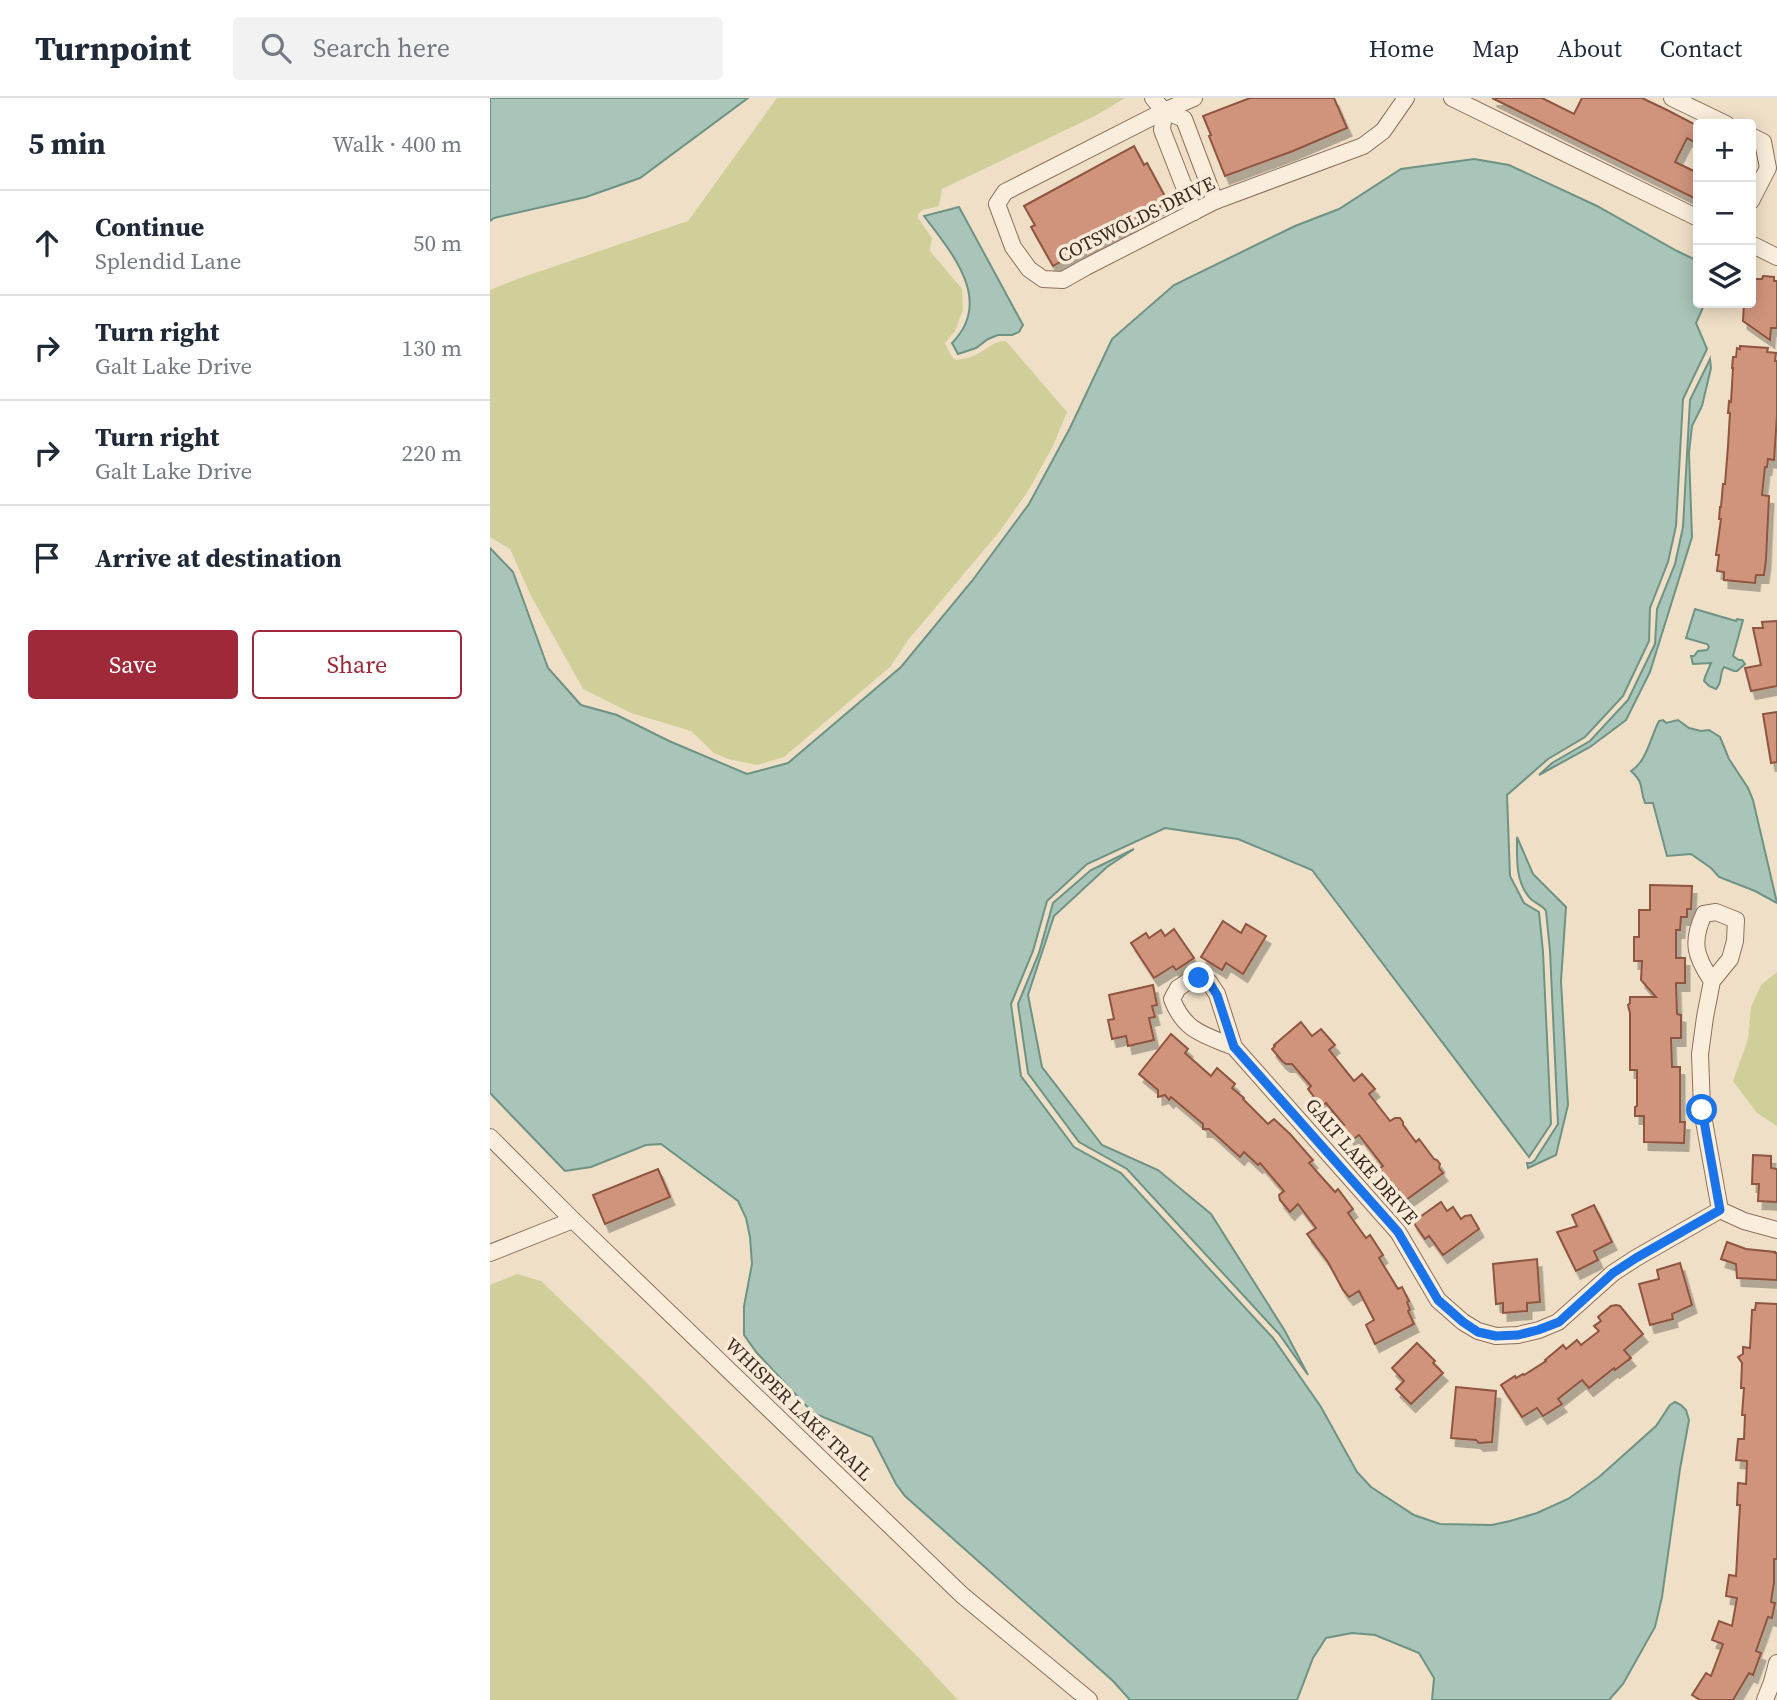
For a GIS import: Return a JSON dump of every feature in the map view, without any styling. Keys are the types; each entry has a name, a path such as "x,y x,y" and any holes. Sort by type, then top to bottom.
{"street":[{"name":"COTSWOLDS DRIVE","path":"1194,98 1159,104 1004,192 998,204 1013,247 1029,269 1043,279 1063,280 1215,201 1363,145 1383,131 1406,98"},
{"path":"1452,98 1693,216"},
{"path":"1672,98 1716,119"},
{"path":"1159,104 1184,119 1215,201"},
{"path":"1159,104 1162,130 1194,212"},
{"path":"1756,138 1763,142 1768,167 1756,191"},
{"path":"1753,245 1777,257"},
{"name":"GALT LAKE DRIVE","path":"1234,1047 1211,1038 1186,1023 1177,1012 1172,999 1178,988 1199,978 1209,982 1217,995 1234,1047 1398,1232 1438,1300 1478,1332 1496,1336 1518,1335 1559,1322 1613,1273 1720,1210"},
{"path":"1712,981 1700,1054 1701,1091 1720,1210 1744,1221 1777,1230"},
{"name":"WHISPER LAKE TRAIL","path":"490,1137 962,1595 1089,1700"},
{"path":"490,1253 573,1220"},
{"path":"1765,1700 1777,1663"}],"shaded area":[{"path":"490,98 748,98 640,178 586,197 490,221"},
{"path":"777,98 1125,98 1095,116 942,189 939,206 918,214 932,238 930,251 962,289 963,310 955,331 945,343 952,357 956,360 968,358 994,343 1006,341 1067,412 1053,446 1028,491 1000,531 909,639 890,667 784,757 757,765 714,753 691,731 631,713 583,689 531,596 510,549 490,537 490,290 688,221"},
{"path":"1474,159 1509,165 1597,206 1693,259 1693,308 1703,308 1696,323 1707,349 1683,399 1676,526 1668,562 1650,608 1649,641 1623,696 1585,737 1548,759 1507,795 1510,876 1524,903 1539,912 1551,1124 1529,1157 1312,870 1238,839 1165,828 1087,864 1047,901 1033,951 1011,1004 1021,1076 1074,1147 1121,1173 1273,1338 1321,1407 1357,1472 1371,1487 1414,1515 1440,1524 1492,1525 1537,1513 1568,1499 1599,1477 1656,1426 1670,1405 1675,1402 1681,1405 1689,1420 1662,1597 1655,1627 1623,1684 1609,1700 1432,1700 1434,1678 1419,1653 1375,1635 1352,1633 1326,1638 1313,1658 1297,1700 1130,1700 1113,1681 905,1496 872,1437 813,1413 757,1353 744,1335 744,1306 752,1264 746,1218 738,1201 661,1144 646,1145 591,1167 565,1171 490,1093 490,548 513,572 548,668 581,705 617,715 669,741 747,774 788,763 901,667 972,581 1029,504 1070,428 1112,339 1174,285 1295,226 1339,209 1401,169"},
{"path":"959,207 1023,325 1019,332 998,335 976,348 958,354 952,343 964,327 969,311 969,294 956,261 924,216"},
{"path":"1710,359 1711,368 1702,406 1692,426 1689,453 1692,537 1650,672 1626,720 1590,747 1539,775 1552,763 1590,741 1628,700 1655,644 1657,609 1675,564 1683,527 1690,400"},
{"path":"1695,609 1736,621 1743,620 1733,656 1745,664 1737,671 1724,667 1716,689 1704,681 1711,663 1693,664 1691,656 1709,647 1686,638"},
{"path":"1678,720 1689,728 1709,730 1720,737 1729,759 1753,800 1777,903 1719,877 1691,854 1667,856 1653,803 1645,803 1640,783 1631,771 1641,761 1659,721 1666,723"},
{"path":"1517,837 1533,874 1566,907 1561,981 1568,1105 1556,1155 1528,1168 1527,1163 1535,1160 1558,1124 1546,911 1531,899 1521,883"},
{"path":"1134,849 1107,867 1054,916 1028,995 1042,1067 1102,1145 1158,1170 1211,1214 1285,1331 1308,1375 1279,1334 1127,1169 1079,1142 1028,1073 1018,1004 1039,953 1053,903 1091,870"},
{"path":"1777,972 1777,1126 1757,1113 1733,1081 1748,1039 1751,1007 1761,985"},
{"path":"517,1274 541,1281 641,1377 958,1700 490,1700 490,1285"}],"building":[{"path":"1250,98 1334,98 1347,128 1225,176 1203,116"},
{"path":"1492,98 1542,98 1574,114 1582,98 1642,98 1667,110 1693,123 1693,141 1687,138 1675,162 1693,171 1693,198"},
{"path":"1134,146 1144,165 1147,163 1168,202 1053,266 1031,227 1035,225 1024,206"},
{"path":"1763,276 1774,277 1774,281 1777,281 1777,328 1771,328 1770,340 1743,321 1744,308 1756,308 1756,279 1762,279"},
{"path":"1740,346 1768,348 1767,352 1776,353 1777,361 1774,460 1768,459 1765,467 1762,495 1769,496 1766,560 1764,575 1756,575 1755,583 1724,580 1724,572 1717,571 1719,555 1716,555 1725,484 1733,357 1736,357 1737,348 1740,349"},
{"path":"1777,621 1777,686 1751,691 1745,668 1761,665 1753,628 1763,628 1762,622"},
{"path":"1777,712 1777,762 1771,763 1763,714"},
{"path":"1650,885 1692,886 1691,909 1687,909 1687,917 1681,917 1680,930 1676,930 1676,958 1685,958 1685,983 1676,983 1681,1038 1671,1038 1672,1067 1680,1067 1680,1122 1685,1122 1684,1143 1644,1142 1644,1116 1635,1116 1637,1070 1630,1070 1628,1005 1630,997 1656,997 1641,980 1642,961 1634,961 1634,937 1639,937 1639,910 1650,910"},
{"path":"1223,921 1241,933 1246,924 1266,936 1243,974 1226,963 1222,970 1201,957"},
{"path":"1174,929 1194,958 1176,970 1173,966 1154,978 1131,943 1146,933 1149,938 1161,930 1165,936"},
{"path":"1153,985 1157,1005 1152,1006 1155,1017 1149,1018 1154,1040 1128,1046 1126,1036 1112,1039 1108,1020 1114,1019 1109,995"},
{"path":"1301,1022 1312,1036 1321,1029 1335,1045 1329,1050 1354,1081 1362,1074 1375,1089 1369,1094 1390,1121 1400,1118 1416,1142 1419,1139 1437,1160 1443,1173 1406,1200 1395,1186 1391,1189 1377,1170 1383,1166 1359,1135 1352,1140 1326,1103 1322,1107 1308,1089 1311,1086 1292,1064 1282,1061 1272,1049"},
{"path":"1171,1034 1188,1049 1185,1053 1211,1076 1217,1068 1235,1084 1232,1088 1268,1124 1274,1119 1313,1160 1309,1163 1335,1192 1338,1189 1353,1209 1348,1213 1366,1238 1370,1235 1383,1255 1379,1258 1398,1289 1402,1287 1409,1301 1408,1311 1414,1324 1375,1344 1366,1325 1374,1320 1359,1291 1349,1297 1343,1290 1328,1262 1307,1234 1316,1228 1298,1204 1290,1212 1280,1200 1279,1195 1284,1191 1260,1163 1258,1165 1244,1152 1240,1157 1209,1129 1203,1129 1203,1124 1171,1097 1169,1100 1165,1095 1158,1097 1158,1090 1139,1074"},
{"path":"1753,1155 1771,1156 1771,1168 1777,1169 1777,1202 1758,1201 1759,1184 1752,1184"},
{"path":"658,1169 670,1197 605,1224 593,1195"},
{"path":"1441,1202 1447,1211 1453,1207 1461,1219 1471,1215 1479,1229 1443,1255 1429,1236 1425,1239 1413,1222"},
{"path":"1594,1205 1612,1242 1594,1251 1598,1260 1576,1271 1557,1232 1577,1226 1572,1215"},
{"path":"1727,1242 1746,1249 1777,1253 1777,1280 1737,1278 1736,1264 1721,1259"},
{"path":"1537,1259 1540,1302 1527,1303 1527,1311 1503,1313 1503,1303 1496,1304 1493,1264"},
{"path":"1680,1263 1692,1305 1672,1314 1673,1319 1650,1325 1639,1284 1659,1279 1657,1270"},
{"path":"1756,1303 1777,1304 1777,1559 1774,1559 1771,1602 1775,1603 1772,1618 1768,1617 1756,1651 1761,1653 1753,1675 1749,1673 1733,1700 1700,1700 1692,1695 1706,1673 1711,1676 1723,1644 1712,1640 1719,1621 1732,1626 1737,1598 1726,1596 1729,1575 1736,1576 1740,1505 1737,1505 1738,1483 1746,1484 1747,1461 1736,1460 1738,1439 1744,1439 1745,1415 1742,1415 1742,1363 1738,1357 1743,1354 1743,1347 1750,1348 1752,1310 1755,1310"},
{"path":"1616,1305 1620,1306 1643,1334 1624,1350 1631,1358 1589,1388 1582,1380 1558,1399 1562,1404 1543,1416 1537,1408 1522,1417 1501,1385 1546,1361 1563,1345 1566,1349 1577,1340 1581,1345 1599,1331 1594,1326 1601,1321 1598,1317"},
{"path":"1417,1343 1443,1373 1411,1404 1396,1389 1404,1381 1392,1368"},
{"path":"1456,1387 1496,1391 1492,1442 1479,1443 1476,1440 1451,1438"}],"route":[{"path":"1199,978 1209,982 1217,995 1234,1047 1398,1232 1438,1300 1478,1332 1496,1336 1518,1335 1559,1322 1613,1273 1720,1210 1702,1110"}]}
